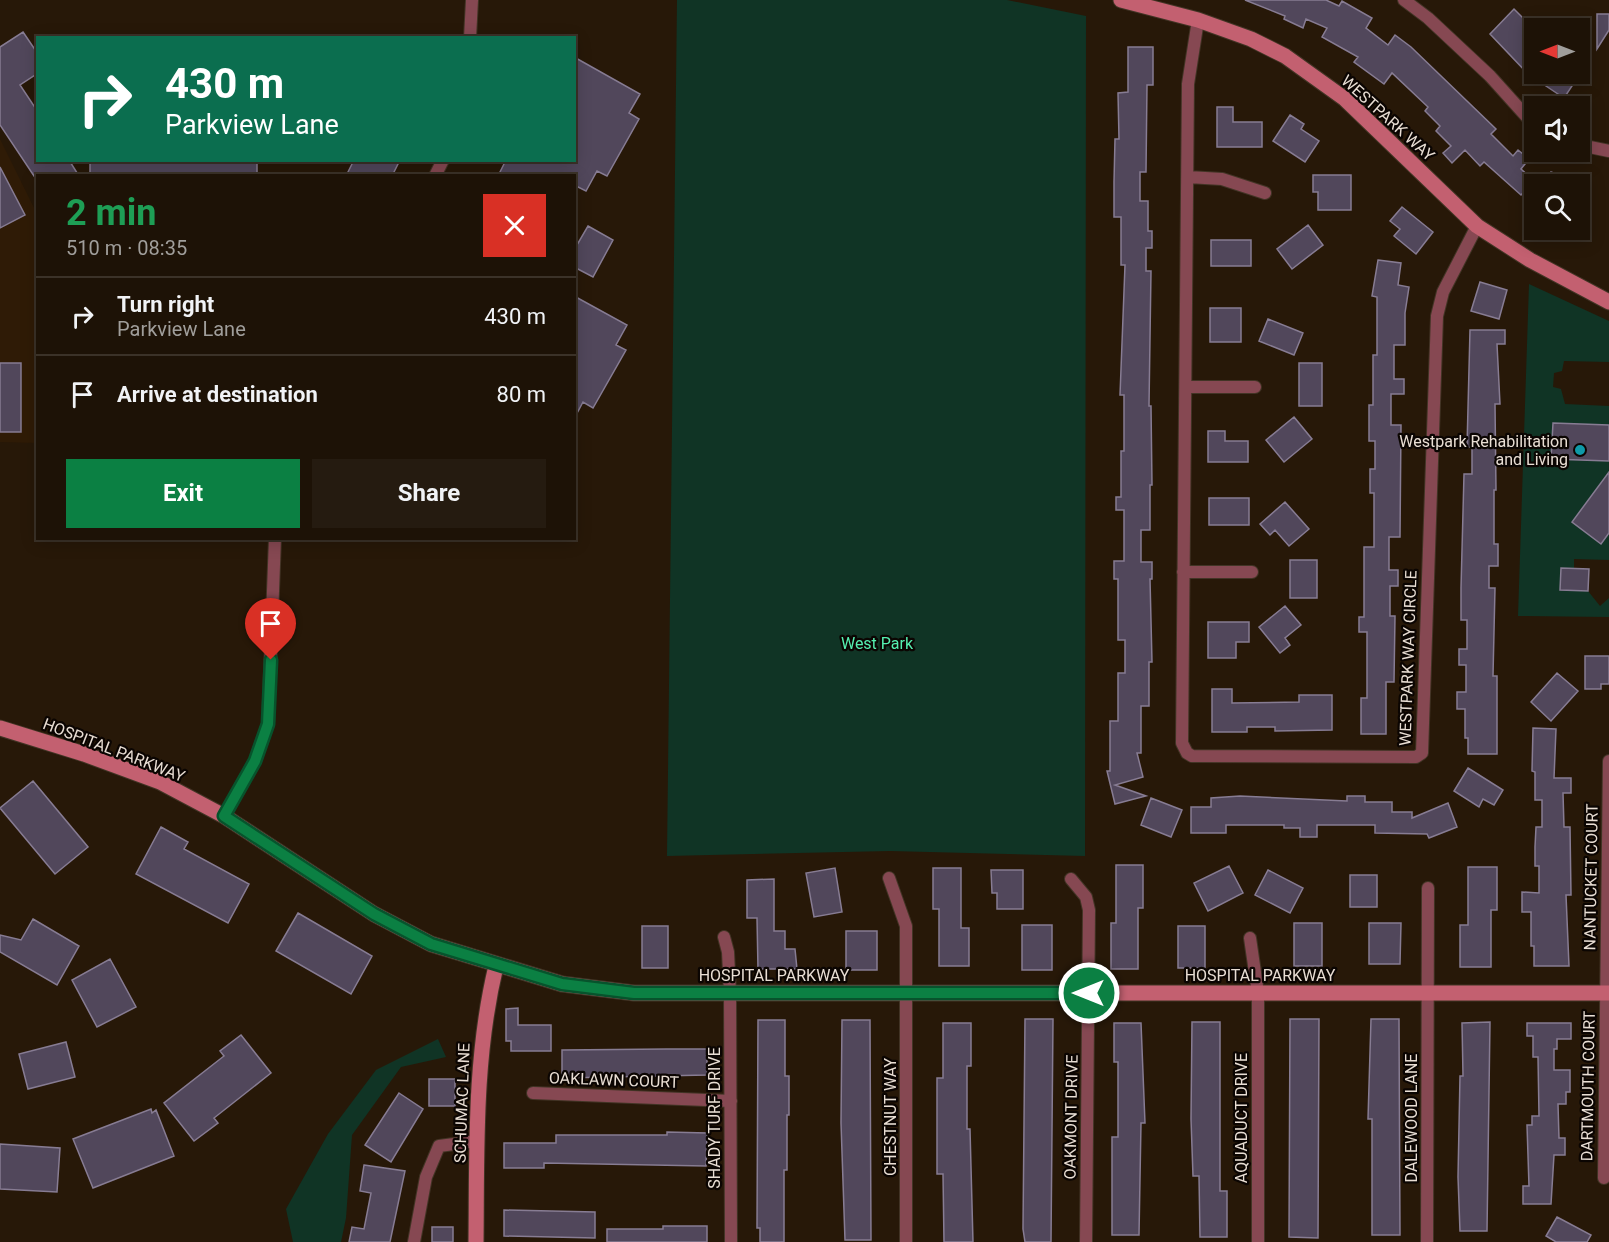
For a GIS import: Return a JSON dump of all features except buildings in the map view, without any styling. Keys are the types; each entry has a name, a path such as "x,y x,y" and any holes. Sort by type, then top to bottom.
{"street":[{"path":"470,36 472,0"},
{"name":"WESTPARK WAY","path":"1121,0 1198,20 1251,39 1285,56 1345,99 1478,226 1530,260 1609,302"},
{"path":"1404,0 1428,18 1524,114"},
{"name":"WESTPARK WAY CIRCLE","path":"1198,20 1188,84 1183,572 1182,743 1187,753 1192,756 1416,757 1422,753 1437,316 1443,292 1478,226"},
{"path":"1590,147 1609,151"},
{"path":"1188,177 1222,179 1265,193"},
{"path":"1186,387 1255,387"},
{"path":"224,816 255,761 268,724 275,540"},
{"path":"1183,572 1252,572"},
{"name":"HOSPITAL PARKWAY","path":"0,728 84,754 160,782 224,816 374,914 431,944 496,966 562,984 634,993 1607,993"},
{"name":"NANTUCKET COURT","path":"1607,993 1609,761"},
{"name":"CHESTNUT WAY","path":"889,878 906,926 908,993 906,1242"},
{"name":"OAKMONT DRIVE","path":"1071,879 1086,897 1089,910 1086,1242"},
{"name":"DALEWOOD LANE","path":"1427,1242 1428,888"},
{"name":"SHADY TURF DRIVE","path":"724,937 728,952 730,993 731,1242"},
{"name":"AQUADUCT DRIVE","path":"1250,938 1258,993 1258,1242"},
{"name":"SCHUMAC LANE","path":"477,1242 477,1141 481,1047 486,1008 496,966"},
{"name":"DARTMOUTH COURT","path":"1604,1178 1607,993"},
{"name":"OAKLAWN COURT","path":"532,1094 731,1101"},
{"path":"414,1242 426,1177 440,1146 477,1141"}],"shaded area":[{"path":"0,139 36,212 36,443 0,442"}],"green space":[{"name":"West Park","path":"677,0 1007,0 1086,16 1085,856 890,851 667,856"},
{"path":"1529,284 1609,321 1609,362 1564,361 1562,371 1554,373 1553,387 1561,389 1565,404 1609,406 1609,425 1553,423 1551,459 1609,461 1609,472 1572,522 1601,544 1609,533 1609,560 1574,559 1574,568 1561,568 1560,590 1588,591 1600,606 1609,598 1609,617 1518,616"},
{"path":"438,1039 446,1057 401,1067 352,1135 346,1218 341,1242 293,1242 286,1209 328,1134 376,1070"}],"place":[{"name":"Westpark Rehabilitation and Living","path":"1580,450"}],"route":[{"path":"271,660 268,724 255,761 224,816 374,914 431,944 496,966 562,984 634,993 1089,993"}]}
